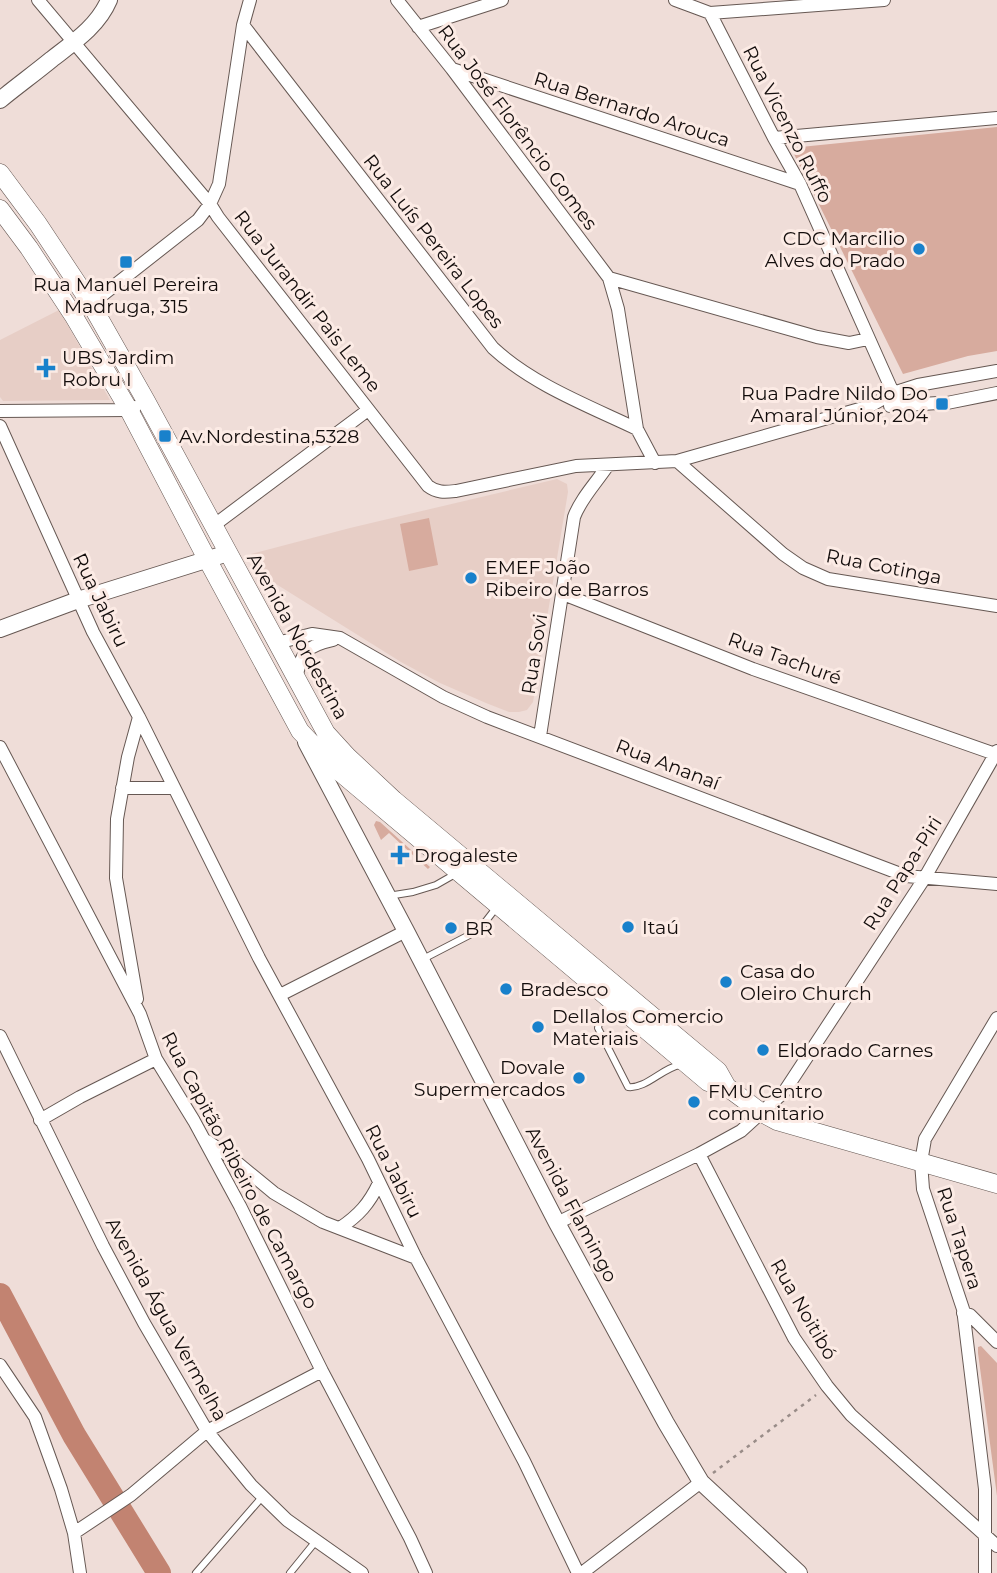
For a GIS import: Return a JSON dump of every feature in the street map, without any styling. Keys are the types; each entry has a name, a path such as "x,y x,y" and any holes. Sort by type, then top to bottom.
{"main road":[{"name":"Avenida Nordestina","path":"0,173 38,224 91,304 326,733 370,788 458,872 708,1082 727,1087 777,1121 997,1184"},
{"name":"Avenida Nordestina","path":"0,209 73,315 129,410 300,731 335,768 370,788 718,1071 727,1087"}],"street":[{"name":"Rua Jurandir Pais Leme","path":"38,0 210,204 428,486 442,493 576,466 677,461 870,406"},
{"path":"0,100 74,43 94,24 109,0"},
{"path":"73,315 91,304 198,220 210,204 219,184 243,26 250,0"},
{"name":"Rua José Florêncio Gomes","path":"397,0 609,278 618,309 637,429 655,463"},
{"path":"418,27 502,0"},
{"path":"675,0 710,13 754,5 884,0"},
{"name":"Rua Vicenzo Ruffo","path":"710,13 800,184 899,407"},
{"name":"Rua Luís Pereira Lopes","path":"243,26 493,348 530,377 637,429"},
{"name":"Rua Bernardo Arouca","path":"452,69 800,184"},
{"path":"774,138 997,118"},
{"path":"609,278 817,337 849,343 868,340"},
{"path":"870,406 893,393 997,371"},
{"path":"870,406 942,404 997,393"},
{"path":"0,411 129,410 146,401"},
{"path":"213,526 369,410"},
{"name":"Rua Jabiru","path":"0,426 93,632 139,717 253,946 524,1461 580,1573"},
{"name":"Rua Cotinga","path":"677,461 783,554 803,568 828,579 997,606"},
{"name":"Rua Sovi","path":"540,736 574,517 579,504 608,464"},
{"path":"0,629 78,600 228,552"},
{"name":"Rua Tachuré","path":"563,594 753,668 996,752"},
{"name":"Rua Ananaí","path":"277,643 312,634 340,638 443,697 488,717 906,876 997,884"},
{"path":"296,678 300,660 306,651 326,641 340,638"},
{"path":"139,717 128,757 117,819 116,878 140,1013"},
{"name":"Avenida Flamingo","path":"300,731 666,1423 701,1482 799,1573"},
{"name":"Rua Capitão Ribeiro de Camargo","path":"0,747 140,1013 156,1059 240,1206 426,1573"},
{"name":"Rua Papa-Piri","path":"558,1223 741,1131 784,1092 924,879 996,752"},
{"path":"122,788 173,788"},
{"path":"350,824 350,813 354,804 370,788"},
{"path":"280,995 407,931"},
{"name":"Rua Tapera","path":"985,1573 985,1489 963,1313 923,1189 921,1163 925,1139 997,1018"},
{"name":"Avenida Água Vermelha","path":"0,1036 103,1246 207,1431 243,1475 287,1520 362,1573"},
{"path":"40,1120 156,1059"},
{"path":"204,1140 229,1156 274,1193 323,1222 416,1258"},
{"name":"Rua Noitibó","path":"699,1154 794,1338 827,1386 851,1415 997,1546"},
{"path":"340,1228 370,1201 379,1183"},
{"path":"963,1313 970,1315 997,1342"},
{"path":"0,1364 35,1417 74,1533 80,1573"},
{"path":"74,1533 125,1500 207,1431 322,1371"},
{"path":"580,1573 701,1482"}],"lane":[{"path":"388,897 436,885 458,872"},
{"path":"422,960 479,930 498,906"},
{"path":"612,1002 600,1018 598,1028 628,1087 640,1085 671,1066 686,1064"},
{"path":"196,1573 263,1496"},
{"path":"290,1573 316,1541"}],"path":[{"path":"701,1482 827,1386"}],"shaded area":[{"name":"CDC Marcilio Alves do Prado","path":"997,127 997,351 903,374 791,148"},
{"name":"UBS Jardim Robru I","path":"59,310 110,400 3,401 0,397 0,340"},
{"name":"EMEF João Ribeiro de Barros","path":"557,479 567,484 568,492 533,702 527,710 519,712 509,712 486,703 401,662 260,574 251,554 350,528"},
{"path":"429,518 438,565 409,571 400,524"},
{"path":"376,821 430,867 428,869 389,833 381,840 374,825"},
{"path":"981,1346 997,1363 997,1496 978,1353 978,1347"}],"waterway":[{"path":"0,1295 74,1435 159,1573"}],"place":[{"name":"CDC Marcilio Alves do Prado","path":"919,249"},
{"name":"Rua Manuel Pereira Madruga, 315","path":"126,262"},
{"name":"UBS Jardim Robru I","path":"46,368"},
{"name":"Rua Padre Nildo Do Amaral Júnior, 204","path":"942,404"},
{"name":"Av.Nordestina,5328","path":"165,436"},
{"name":"EMEF João Ribeiro de Barros","path":"471,578"},
{"name":"Drogaleste","path":"400,855"},
{"name":"Itaú","path":"628,927"},
{"name":"BR","path":"451,928"},
{"name":"Casa do Oleiro Church","path":"726,982"},
{"name":"Bradesco","path":"506,989"},
{"name":"Dellalos Comercio Materiais","path":"538,1027"},
{"name":"Eldorado Carnes","path":"763,1050"},
{"name":"Dovale Supermercados","path":"579,1078"},
{"name":"FMU Centro comunitario","path":"694,1102"}]}
